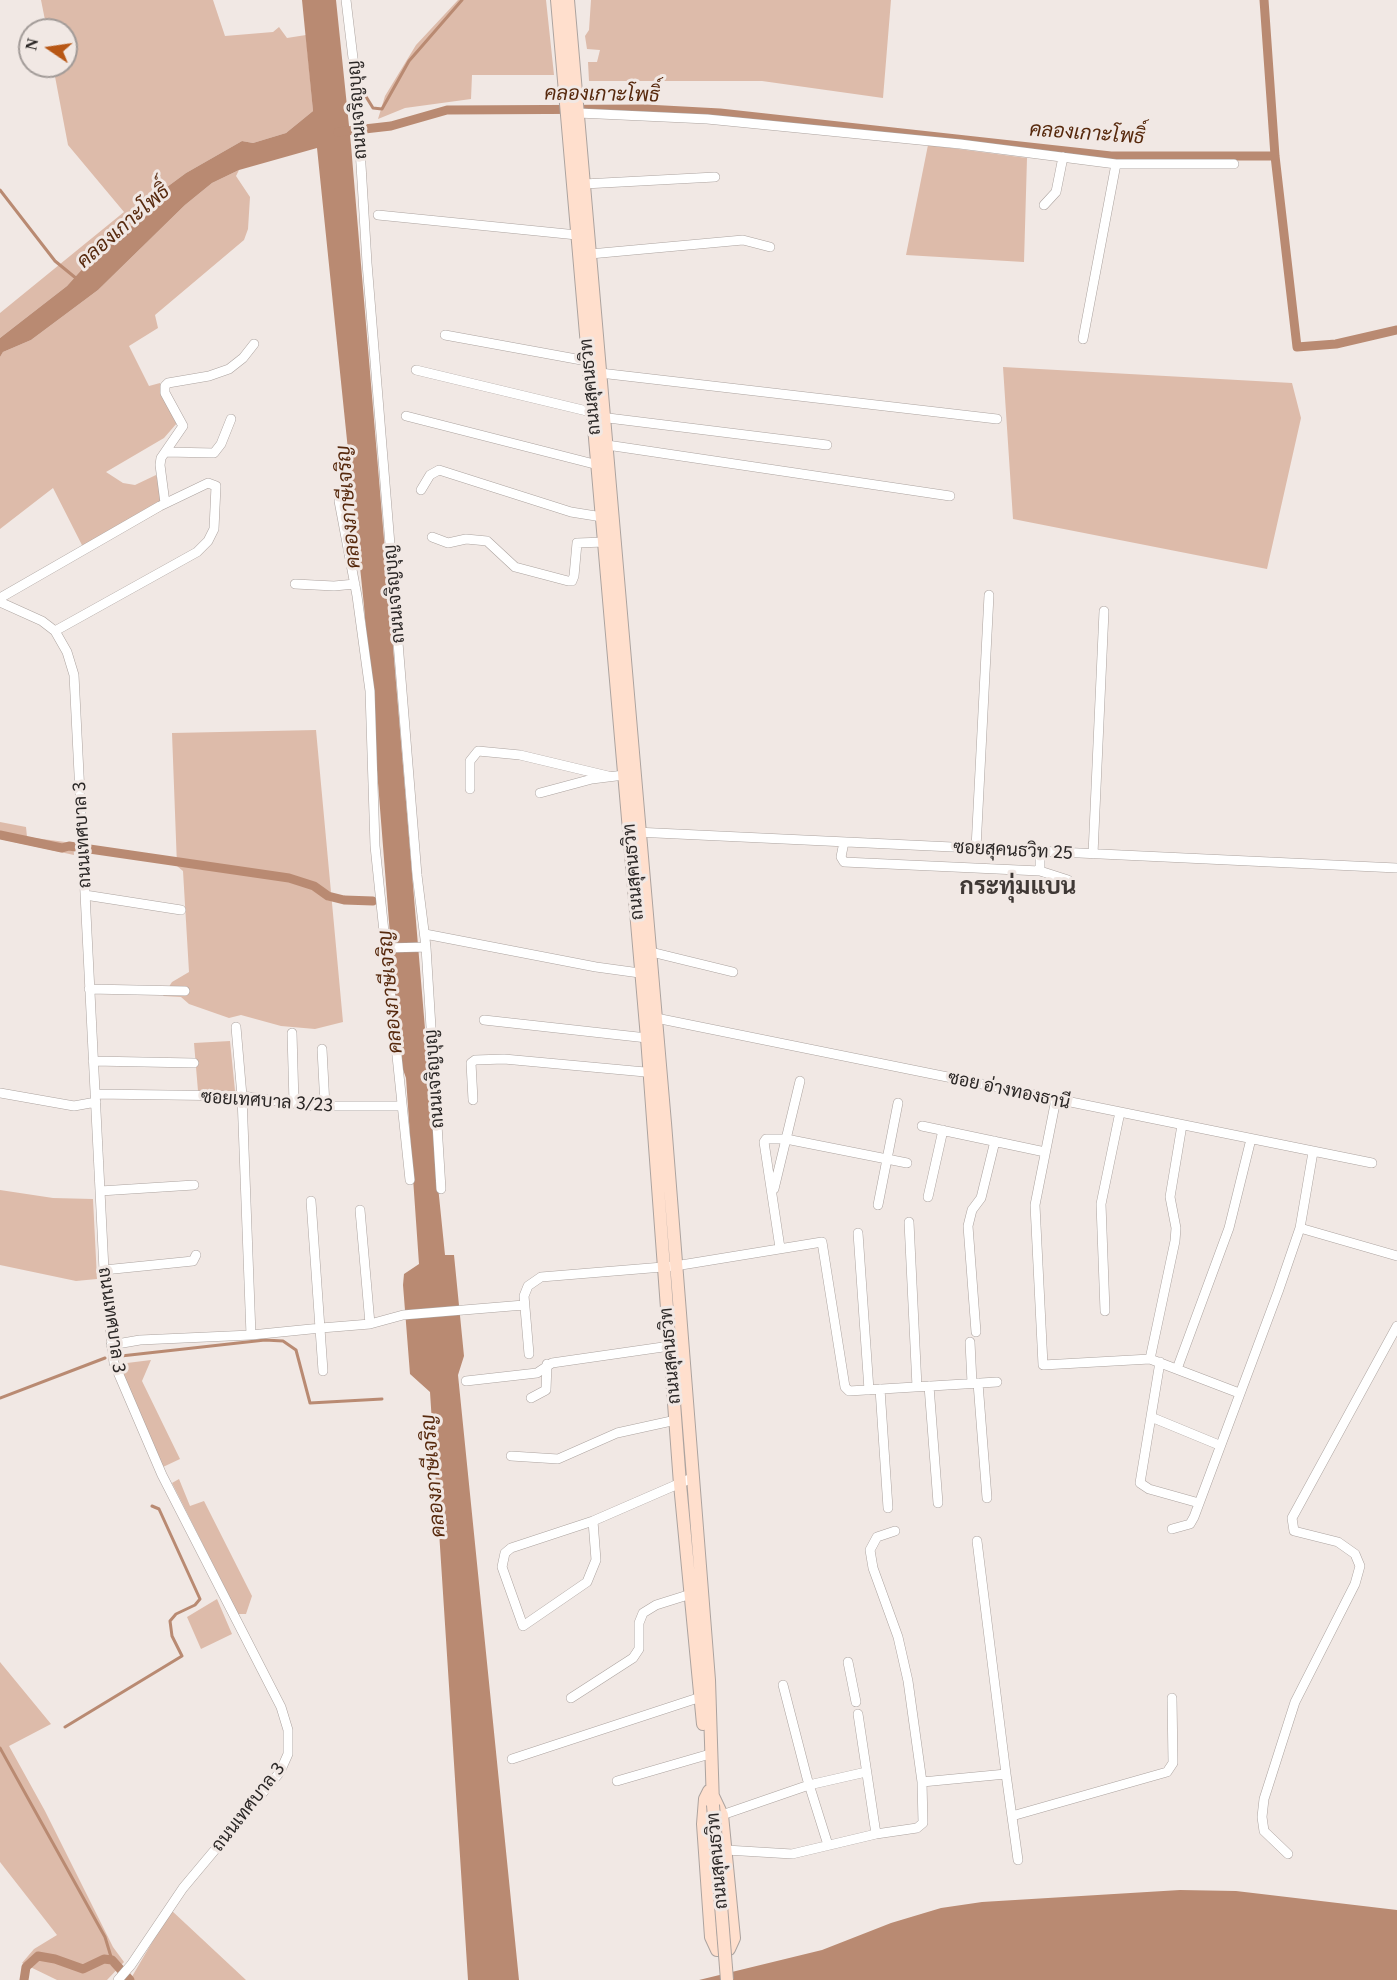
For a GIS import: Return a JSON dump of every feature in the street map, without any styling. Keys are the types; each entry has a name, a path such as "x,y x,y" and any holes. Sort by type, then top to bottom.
{"main road":[{"name":"ถนนสุคนธวิท","path":"557,0 624,775 635,832 651,952 647,974"},
{"name":"ถนนสุคนธวิท","path":"568,0 605,418 669,1266 692,1478 691,1594 705,1696"},
{"name":"ถนนสุคนธวิท","path":"651,1017 647,1038 655,1073"},
{"name":"ถนนสุคนธวิท","path":"669,1266 670,1346 680,1484 691,1535 727,1980"},
{"path":"712,1795 722,1815 734,1938 729,1949 722,1950 717,1950 711,1937 704,1846 704,1810 712,1795"}],"street":[{"name":"ถนนเจริญบุญ","path":"346,0 356,83 369,286 416,863 425,934 423,947 441,1189"},
{"path":"578,113 708,119 1116,164 1234,164"},
{"path":"1044,205 1056,192 1063,157"},
{"path":"1083,339 1116,164"},
{"path":"584,184 715,177"},
{"path":"378,215 577,236"},
{"path":"590,254 743,240 770,247"},
{"path":"445,335 587,361"},
{"path":"165,503 160,465 183,426 165,393 165,386 168,383 209,376 230,369 254,344"},
{"path":"416,370 605,418 827,445"},
{"path":"600,373 997,419"},
{"path":"406,416 598,465"},
{"path":"166,452 214,453 221,444 231,419"},
{"path":"607,445 950,496"},
{"path":"421,490 430,475 439,470 571,512 602,517"},
{"path":"208,483 216,486 214,529 205,546 55,631 42,621 0,600 165,503 208,483"},
{"path":"339,501 355,584 370,691 372,819 410,1180"},
{"path":"432,537 448,543 466,539 487,542 515,567 568,581 574,576 577,543 604,542"},
{"path":"295,584 334,586 355,584"},
{"path":"976,848 989,595"},
{"path":"1093,854 1104,611"},
{"name":"ถนนเทศบาล 3","path":"55,631 67,652 74,675 104,1270 111,1345 119,1379 162,1475 281,1707 288,1730 288,1754 280,1772 183,1888 118,1980"},
{"path":"470,789 470,761 478,751 520,755 608,776"},
{"path":"540,793 608,776 624,775"},
{"name":"ซอยสุคนธวิท 25","path":"635,832 1397,868"},
{"path":"844,842 842,857 844,862 1040,872 1068,880"},
{"path":"1040,851 1040,872"},
{"path":"85,895 181,910"},
{"path":"425,934 596,967 647,974"},
{"path":"387,948 423,947"},
{"path":"651,952 733,972"},
{"path":"89,988 185,991"},
{"name":"ซอย อ่างทองธานี","path":"651,1017 1372,1163"},
{"path":"484,1020 647,1038"},
{"path":"236,1027 242,1096 251,1335"},
{"path":"292,1033 294,1103"},
{"path":"322,1049 325,1106"},
{"path":"473,1100 472,1060 504,1059 655,1073"},
{"path":"93,1061 194,1063"},
{"path":"773,1194 800,1081"},
{"name":"ซอยเทศบาล 3/23","path":"0,1092 74,1106 95,1098 242,1096 325,1106 402,1106"},
{"path":"1056,1099 1035,1218 1043,1365 1150,1359 1239,1393"},
{"path":"878,1205 898,1103"},
{"path":"1105,1311 1101,1204 1120,1112"},
{"path":"1150,1359 1176,1228 1170,1197 1182,1125"},
{"path":"922,1126 1045,1152"},
{"path":"928,1197 943,1130"},
{"path":"780,1248 764,1140 786,1138 907,1163"},
{"path":"1177,1369 1229,1228 1251,1139"},
{"path":"976,1332 968,1226 972,1210 981,1198 995,1142"},
{"path":"1172,1529 1190,1524 1278,1292 1300,1228 1313,1152"},
{"path":"100,1191 194,1185"},
{"path":"311,1201 323,1371"},
{"path":"360,1210 370,1323"},
{"path":"909,1222 917,1387"},
{"path":"1300,1228 1397,1256"},
{"path":"858,1233 869,1390"},
{"path":"529,1354 524,1305 526,1289 541,1277 669,1266 822,1242 845,1387 849,1391 997,1382"},
{"path":"104,1270 193,1261 196,1255"},
{"path":"111,1345 140,1340 251,1335 370,1323 403,1315 524,1305"},
{"path":"1288,1854 1264,1831 1262,1817 1264,1799 1295,1702 1355,1584 1360,1566 1355,1554 1338,1542 1294,1531 1292,1518 1397,1326"},
{"path":"970,1342 987,1498"},
{"path":"466,1381 537,1373 547,1364 670,1346"},
{"path":"1160,1362 1140,1483 1149,1489 1199,1503"},
{"path":"531,1398 546,1390 547,1364"},
{"path":"929,1386 938,1503"},
{"path":"880,1389 888,1508"},
{"path":"1151,1417 1219,1444"},
{"path":"511,1456 558,1459 617,1433 676,1420"},
{"path":"593,1521 596,1560 587,1582 523,1626 502,1567 505,1553 511,1548 593,1521 692,1478"},
{"path":"726,1850 792,1854 876,1834 917,1828 923,1823 922,1782 908,1681 898,1637 873,1568 870,1550 877,1537 895,1531"},
{"path":"977,1541 1018,1860"},
{"path":"571,1698 633,1658 639,1649 639,1623 642,1613 656,1605 691,1594"},
{"path":"849,1662 856,1702"},
{"path":"783,1685 809,1785 828,1845"},
{"path":"512,1759 705,1696"},
{"path":"1012,1816 1167,1772 1173,1763 1172,1698"},
{"path":"858,1714 876,1834"},
{"path":"617,1781 709,1748"},
{"path":"722,1815 809,1785 866,1772"},
{"path":"922,1782 1006,1774"}],"shaded area":[{"path":"41,0 213,0 225,36 273,32 279,27 287,38 306,35 313,111 286,133 253,143 242,141 186,173 167,187 151,212 102,247 67,286 0,338 0,313 124,212 68,145 55,78 78,78 78,18 45,18"},
{"path":"302,0 336,0 351,145 439,1196 445,1255 454,1255 464,1356 458,1375 519,1980 468,1980 430,1392 410,1374 403,1285 404,1274 419,1264 406,1078 400,1061 364,606 317,148 239,170 212,183 185,205 98,290 31,340 3,352 0,357 0,338 67,286 102,247 151,212 167,187 186,173 242,141 253,143 286,133 313,111"},
{"path":"458,0 546,0 554,75 472,75 471,99 405,108 378,119 385,96 416,45"},
{"path":"591,0 891,0 883,98 762,81 589,81 588,62 597,62 600,50 587,49 585,36 589,30"},
{"path":"928,145 1027,158 1024,262 906,255"},
{"path":"239,170 236,176 250,197 248,229 244,240 155,315 158,328 129,346 149,386 160,383 177,423 164,438 106,472 123,483 135,485 156,475 168,507 86,553 53,488 0,529 0,357 3,352 31,340 98,290 185,205 212,183"},
{"path":"1003,367 1292,383 1301,418 1267,569 1013,519"},
{"path":"316,730 343,1022 315,1029 281,1026 241,1015 229,1018 189,1004 181,997 163,996 172,982 189,972 183,871 177,866 172,733"},
{"path":"0,822 26,827 27,837 73,843 74,855 0,839"},
{"path":"230,1041 235,1091 198,1091 194,1043"},
{"path":"0,1190 53,1198 93,1199 97,1279 76,1281 0,1265"},
{"path":"151,1360 142,1381 180,1459 163,1467 119,1364"},
{"path":"179,1479 190,1506 204,1501 252,1596 246,1614 238,1614 172,1483"},
{"path":"217,1599 232,1634 201,1649 187,1617"},
{"path":"0,1662 51,1724 9,1746 45,1811 113,1947 124,1962 107,1980 57,1980 22,1963 34,1949 57,1935 0,1862"},
{"path":"1180,1890 1236,1891 1397,1910 1397,1980 699,1980 822,1950 891,1923 941,1908 982,1902"},
{"path":"171,1910 246,1980 130,1980"}],"waterway":[{"path":"365,95 373,108 382,109 409,61 462,0"},
{"name":"คลองเกาะโพธิ์","path":"1264,0 1275,156 1297,347 1336,344 1397,330"},
{"name":"คลองเกาะโพธิ์","path":"338,132 391,126 447,110 646,109 720,113 1111,156 1275,156"},
{"path":"0,190 55,261 77,279"},
{"path":"0,835 62,848 69,846 289,878 314,886 328,896 344,900 373,901"},
{"path":"121,1356 265,1340 283,1341 296,1350 310,1403 382,1399"},
{"path":"0,1398 105,1358"},
{"path":"65,1727 182,1656 172,1636 170,1621 176,1614 195,1605 200,1599 159,1509 152,1506"},
{"path":"0,1748 105,1937 112,1960"},
{"path":"24,1980 26,1967 38,1956 55,1959 83,1969 104,1959 112,1960 130,1980"}],"district":[{"name":"กระทุ่มแบน","path":"1018,886"}],"water label":[{"name":"คลองภาษีเจริญ","path":"348,507"},
{"name":"คลองภาษีเจริญ","path":"390,992"},
{"name":"คลองภาษีเจริญ","path":"433,1476"}]}
